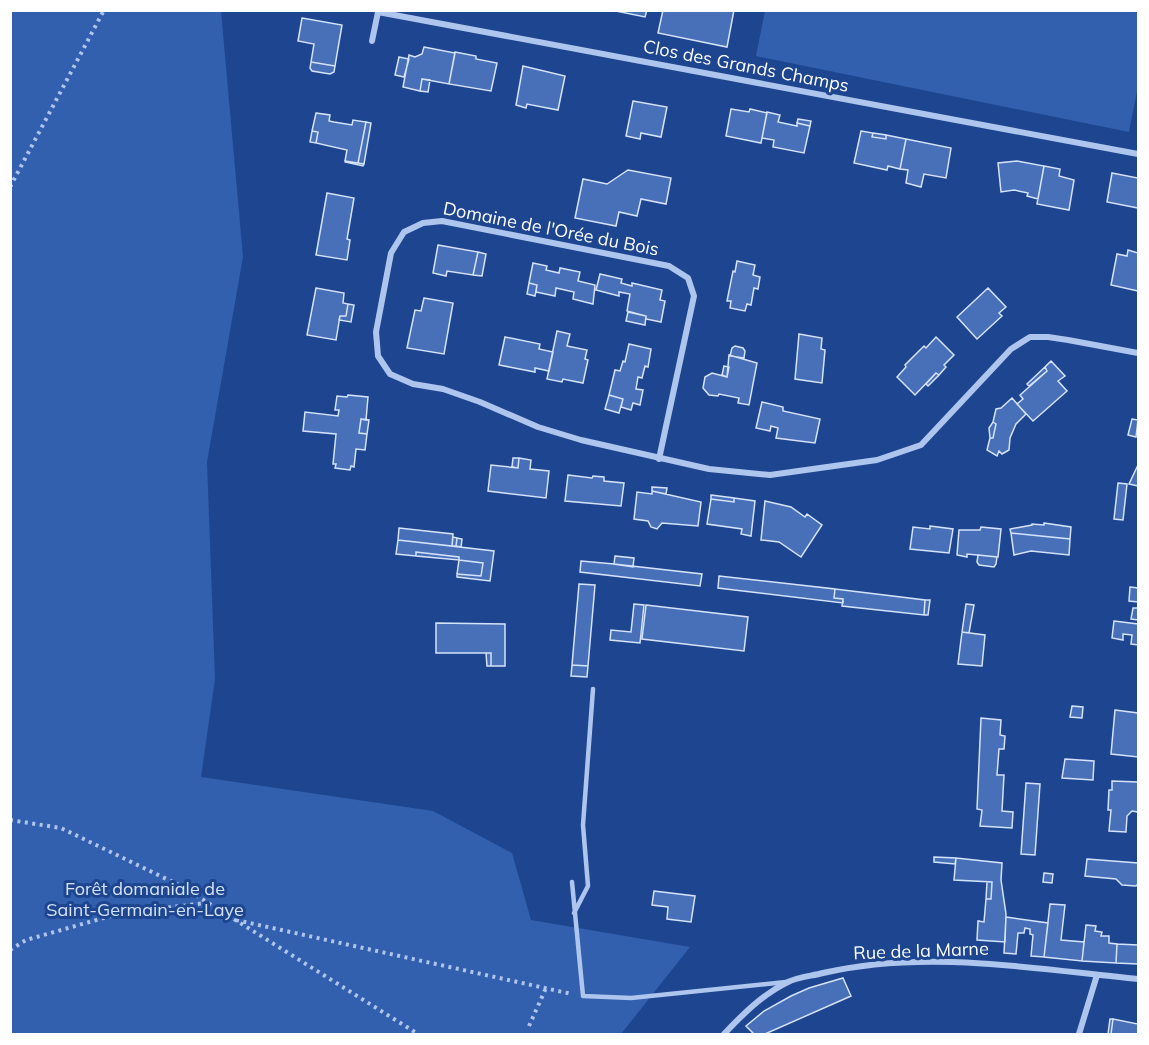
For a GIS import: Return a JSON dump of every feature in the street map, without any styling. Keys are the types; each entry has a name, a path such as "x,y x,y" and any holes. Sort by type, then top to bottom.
{"street":[{"name":"Clos des Grands Champs","path":"372,41 378,12 1138,154"},
{"name":"Domaine de l'Orée du Bois","path":"659,459 694,296 688,278 669,266 442,222 423,223 404,232 391,252 376,332 378,357 390,374 413,384 443,389 480,402 537,427 581,440 659,459 709,469 770,475 877,460 921,445 1011,349 1030,338 1058,338 1138,353"},
{"name":"Rue de la Marne","path":"724,1035 756,1003 789,982 855,966 917,962 996,963 1138,979"},
{"path":"1079,1035 1097,975"}],"lane":[{"path":"574,914 588,886 583,825 594,688"},
{"path":"572,882 583,996 631,998 789,982"}],"path":[{"path":"10,187 104,10"},
{"path":"10,820 61,828 181,886 418,1035"},
{"path":"10,950 26,940 121,914 208,903"},
{"path":"233,919 583,996"},
{"path":"529,1026 546,988"}],"green space":[{"name":"Forêt domaniale de Saint-Germain-en-Laye","path":"10,11 221,11 243,257 207,462 215,679 201,777 433,811 512,853 531,920 690,947 621,1034 11,1034"},
{"path":"765,11 1138,11 1138,86 1129,132 756,56"}],"building":[{"path":"611,10 647,10 645,17"},
{"path":"663,10 734,10 727,47 658,33"},
{"path":"302,18 342,25 335,66 311,62 314,44 298,41"},
{"path":"424,47 455,53 449,84 422,79 420,91 403,87 409,55 415,57 422,54"},
{"path":"455,52 497,63 491,91 449,84"},
{"path":"399,57 409,59 404,77 395,75"},
{"path":"311,62 335,66 334,72 330,74 312,71"},
{"path":"523,66 565,76 558,110 527,104 526,108 516,105"},
{"path":"422,79 430,80 428,92 420,91"},
{"path":"633,101 667,107 661,137 641,133 640,139 626,136"},
{"path":"731,109 749,112 750,109 767,113 761,143 726,136"},
{"path":"767,112 780,115 778,122 810,126 804,153 773,147 774,140 762,138"},
{"path":"316,113 330,115 329,121 334,122 352,125 353,120 366,122 358,163 345,161 347,150 316,143 318,132 312,131"},
{"path":"798,119 811,121 810,126 797,123"},
{"path":"366,122 371,123 364,164 358,163"},
{"path":"312,131 318,132 316,143 310,142"},
{"path":"861,131 873,133 872,137 886,139 886,135 906,139 900,169 888,166 887,170 854,163"},
{"path":"873,133 886,135 886,139 872,137"},
{"path":"906,139 951,148 946,178 924,174 921,187 906,183 908,170 900,169"},
{"path":"345,161 364,164 363,166"},
{"path":"1017,161 1044,166 1038,199 1027,196 1028,193 1014,190 1001,192 998,163"},
{"path":"1044,166 1060,169 1059,176 1074,180 1069,210 1037,204"},
{"path":"628,170 671,178 666,204 641,199 637,216 619,212 616,226 575,218 583,179 607,184"},
{"path":"1112,173 1138,178 1138,208 1107,202"},
{"path":"327,193 354,198 347,239 350,240 347,260 316,255"},
{"path":"438,245 478,252 473,275 447,271 446,276 433,273"},
{"path":"1128,250 1138,253 1138,291 1111,285 1117,254 1127,256"},
{"path":"478,252 486,254 482,276 473,275"},
{"path":"737,261 755,265 753,275 760,277 758,289 754,288 751,305 747,304 745,311 730,308 731,301 727,301"},
{"path":"533,263 547,266 546,270 559,273 560,268 580,272 578,281 595,285 593,304 573,299 574,292 556,288 555,296 536,292 537,285 529,283"},
{"path":"600,274 622,279 621,283 632,286 632,283 662,290 660,300 665,301 661,322 627,311 630,294 619,292 619,296 596,290"},
{"path":"529,283 537,285 535,296 527,294"},
{"path":"316,288 344,293 343,303 348,304 346,316 340,316 336,340 307,335"},
{"path":"988,288 1006,307 999,313 1002,316 977,339 957,317"},
{"path":"424,298 453,303 444,354 407,348 415,310 421,311"},
{"path":"348,304 354,305 351,322 339,320 340,316 346,316"},
{"path":"628,312 646,316 645,325 626,321"},
{"path":"557,331 570,334 567,346 587,350 585,359 588,360 583,383 547,379"},
{"path":"799,334 822,338 821,349 825,350 822,383 795,379"},
{"path":"505,337 540,344 539,349 553,352 549,371 535,368 535,372 499,365"},
{"path":"936,337 954,355 944,365 946,367 939,375 936,373 915,395 897,377 906,367 905,365"},
{"path":"629,344 651,349 648,367 645,366 642,378 638,377 636,389 643,390 640,405 633,403 631,410 621,407 623,399 609,395 615,370 620,371 623,361 625,362"},
{"path":"735,346 743,348 744,358 730,356"},
{"path":"729,355 757,363 749,405 738,403 739,398 719,394 718,396 709,395 703,388 705,377 712,373 727,377"},
{"path":"1051,361 1065,376 1058,381 1067,391 1033,421 1017,404 1023,399 1020,395 1047,371 1045,367"},
{"path":"724,366 729,367 727,377 722,375"},
{"path":"1045,367 1047,371 1029,386 1027,384"},
{"path":"936,373 939,375 928,386 926,384"},
{"path":"348,395 368,397 366,420 361,419 359,433 367,434 365,450 356,449 354,467 351,466 350,470 335,468 336,464 333,464 336,434 303,431 305,412 338,416 339,410 335,410 337,396 347,397"},
{"path":"609,395 623,399 619,413 605,409"},
{"path":"1012,398 1026,414 1016,424 1010,438 1009,450 1002,454 999,451 997,456 987,450 990,438 993,438 996,409 1001,408"},
{"path":"762,402 783,407 783,411 820,419 815,443 776,438 778,428 771,426 770,431 756,428"},
{"path":"361,419 369,420 367,434 359,433"},
{"path":"1132,419 1138,420 1136,437 1128,435"},
{"path":"993,422 996,424 993,438 990,438 989,428"},
{"path":"513,458 519,458 518,468 512,467"},
{"path":"519,458 531,460 530,469 549,471 546,498 488,491 491,465 518,468"},
{"path":"1138,465 1138,486 1129,484"},
{"path":"568,475 604,477 604,481 624,483 621,506 565,501"},
{"path":"1118,483 1127,484 1123,520 1114,519"},
{"path":"652,487 667,488 666,494 652,491"},
{"path":"652,491 701,502 698,526 662,523 657,529 651,527 648,521 634,519 637,492 652,494"},
{"path":"711,495 734,498 734,502 711,499"},
{"path":"734,498 755,501 751,536 741,534 742,529 707,524 711,499 734,502"},
{"path":"765,501 791,507 805,517 807,514 822,525 801,557 779,542 761,540"},
{"path":"1044,523 1071,527 1070,539 1011,533 1010,529 1032,524 1044,525"},
{"path":"930,526 953,529 949,553 910,549 913,527 930,529"},
{"path":"981,527 1001,529 998,557 957,555 959,530 980,530"},
{"path":"399,528 453,534 452,546 398,540"},
{"path":"1011,533 1070,539 1069,555 1031,551 1014,555"},
{"path":"453,537 457,538 456,546 452,546"},
{"path":"457,538 462,539 461,547 456,546"},
{"path":"398,540 494,551 490,581 457,577 457,574 481,576 483,563 459,560 459,557 416,552 416,556 396,554"},
{"path":"416,552 459,557 459,560 416,556"},
{"path":"978,555 997,557 996,564 994,567 979,565"},
{"path":"615,556 634,558 633,567 614,564"},
{"path":"459,560 483,563 481,576 457,574"},
{"path":"581,561 702,574 700,586 580,572"},
{"path":"719,576 835,589 834,598 843,599 843,603 718,588"},
{"path":"579,584 595,585 588,666 572,665"},
{"path":"1130,587 1138,588 1138,602 1129,601"},
{"path":"835,589 925,600 924,615 842,606 843,599 834,598"},
{"path":"925,600 930,600 928,615 924,615"},
{"path":"634,604 644,605 640,643 610,640 611,630 631,632"},
{"path":"966,604 974,605 969,633 962,632"},
{"path":"646,605 748,617 744,651 642,639"},
{"path":"1133,608 1138,608 1138,620 1131,619"},
{"path":"1114,621 1138,624 1138,645 1131,644 1132,635 1123,634 1123,640 1112,638"},
{"path":"436,623 505,624 505,666 491,666 491,653 436,653"},
{"path":"962,632 985,635 982,666 958,664"},
{"path":"486,653 491,653 491,666 487,666"},
{"path":"572,665 588,666 587,677 571,676"},
{"path":"1072,706 1083,707 1082,718 1070,717"},
{"path":"1115,710 1138,713 1138,757 1111,754"},
{"path":"981,718 1001,720 1000,735 1005,736 1004,749 999,749 997,775 1004,775 1002,811 1013,812 1012,828 980,826 982,810 977,809"},
{"path":"1065,759 1094,761 1093,780 1062,778"},
{"path":"1112,781 1138,782 1138,812 1132,811 1127,816 1126,832 1109,831 1111,810 1108,810 1109,790 1112,790"},
{"path":"1026,783 1040,784 1035,855 1021,854"},
{"path":"934,857 956,858 955,864 934,862"},
{"path":"956,858 1002,863 1001,880 1006,914 1005,942 977,940 978,921 984,922 986,899 991,899 992,882 954,880"},
{"path":"1087,859 1138,863 1138,884 1136,886 1122,885 1116,879 1085,876"},
{"path":"1044,873 1053,874 1052,883 1043,882"},
{"path":"987,882 992,882 991,899 986,899"},
{"path":"654,891 695,896 691,922 667,919 668,907 652,905"},
{"path":"1050,904 1065,905 1061,940 1084,942 1082,961 1044,957"},
{"path":"1006,917 1048,923 1044,957 1031,956 1033,935 1030,934 1030,929 1025,928 1024,933 1018,933 1016,954 1004,953"},
{"path":"1086,925 1096,926 1095,931 1102,932 1101,936 1109,936 1109,943 1117,944 1116,963 1082,961"},
{"path":"1117,944 1138,945 1138,964 1116,963"},
{"path":"843,978 851,996 765,1034 754,1034 746,1026 764,1011 791,996"},
{"path":"1110,1019 1113,1019 1111,1034 1108,1034"},
{"path":"1113,1019 1138,1024 1138,1034 1111,1034"}]}
